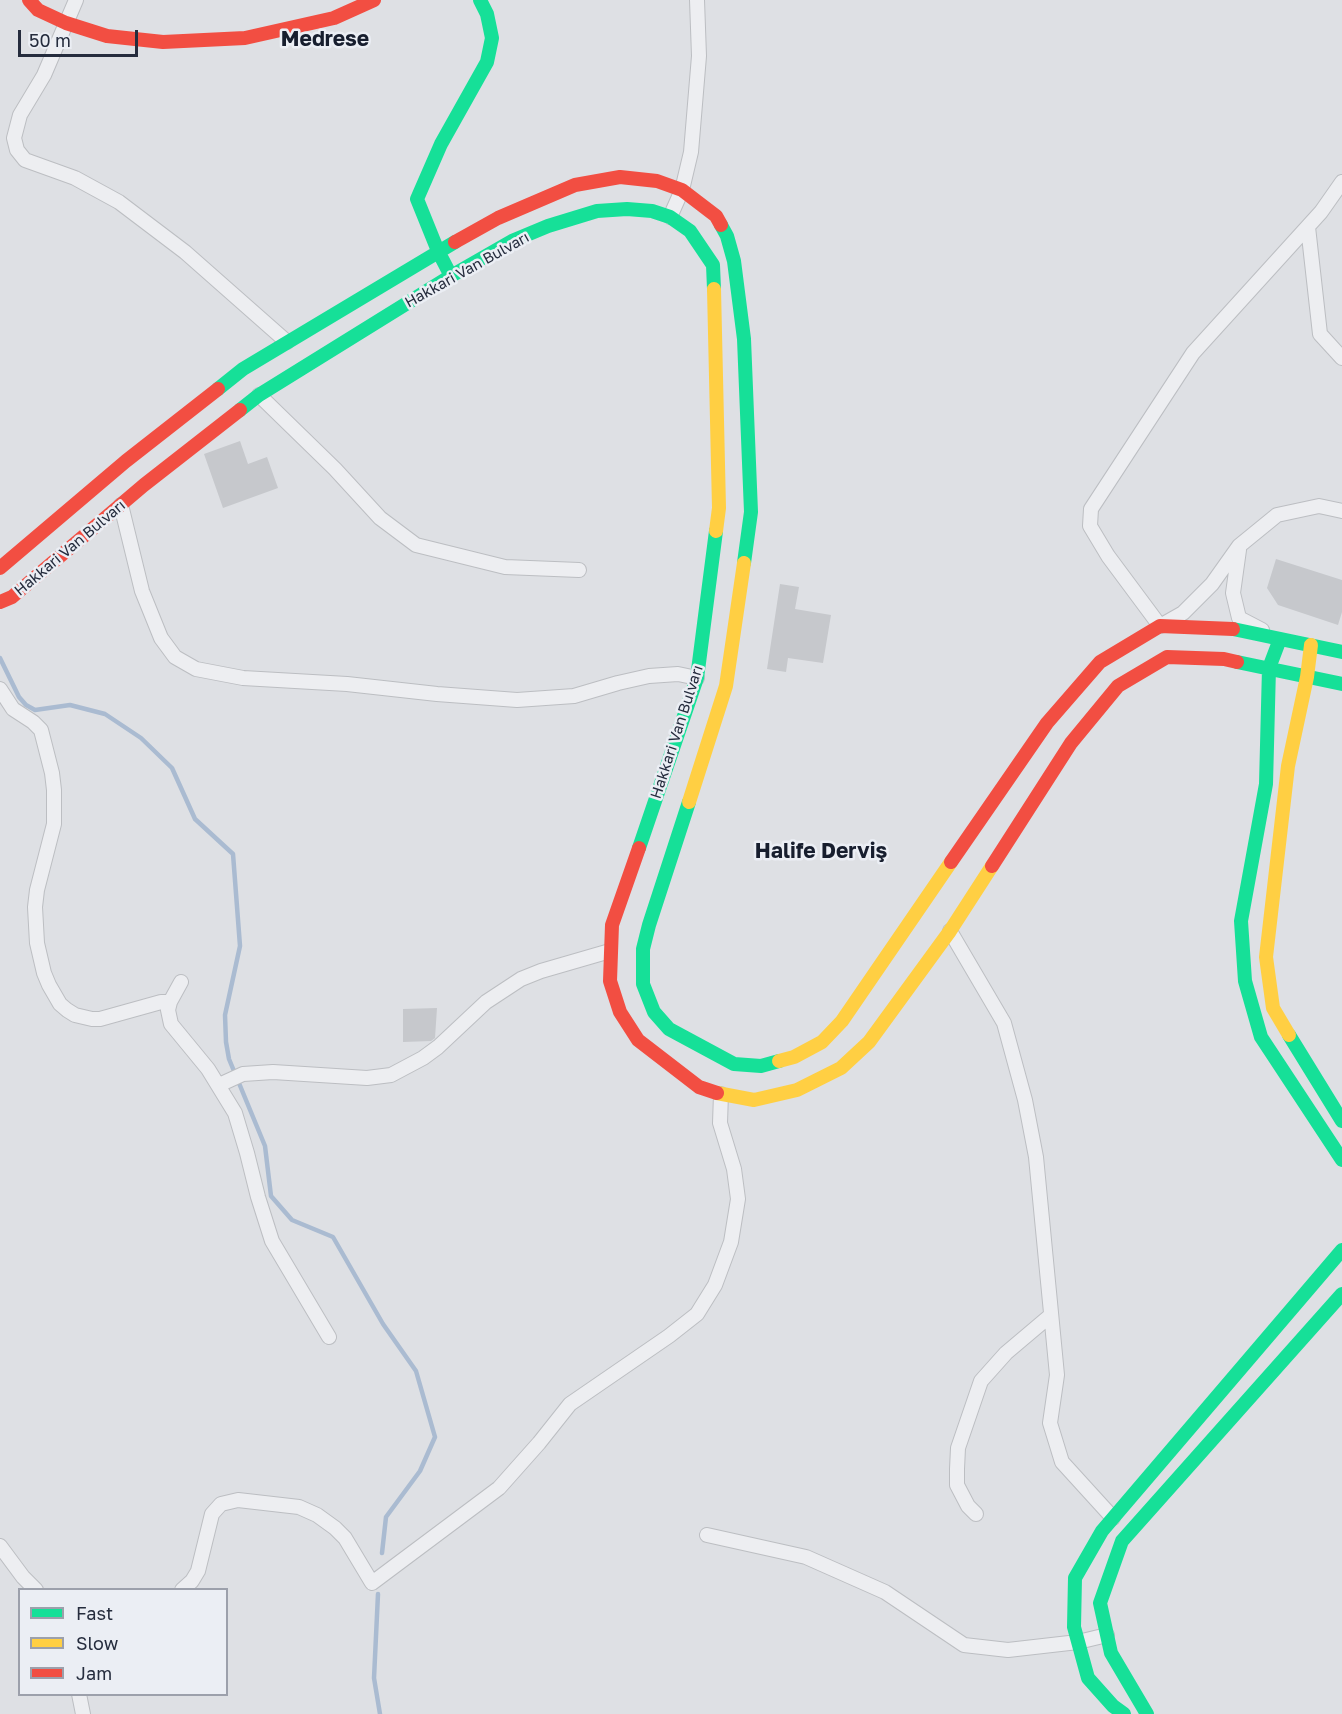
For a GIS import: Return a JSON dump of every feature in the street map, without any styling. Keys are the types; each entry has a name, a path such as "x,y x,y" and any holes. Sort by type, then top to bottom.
{"main road":[{"path":"30,0 38,9 66,22 107,36 163,42 234,38 334,18 374,0"},
{"path":"451,276 417,199 441,144 487,62 492,38 487,14 480,0"},
{"name":"Hakkari Van Bulvarı","path":"0,568 126,461 243,369 438,251 498,218 575,185 620,177 657,181 682,190 716,216 727,236 734,261 744,339 751,512 726,686 653,913 643,950 642,984 654,1012 669,1029 734,1064 761,1066 794,1057 822,1042 842,1021 1047,723 1100,662 1160,626"},
{"name":"Hakkari Van Bulvarı","path":"0,602 12,597 121,505 259,395 451,276 512,241 548,226 597,211 635,209 652,211 670,217 690,231 713,266 719,508 697,678 612,925 610,981 620,1012 638,1040 699,1087 754,1100 797,1090 840,1068 869,1041 950,931 1071,743 1118,686 1167,657 1224,659 1342,684"},
{"path":"1160,626 1229,628 1342,652"},
{"path":"1280,639 1269,668 1266,784 1241,921 1245,981 1261,1037 1342,1160"},
{"path":"1311,645 1307,677 1288,766 1266,957 1273,1008 1342,1120"},
{"path":"1124,1714 1113,1706 1088,1678 1074,1627 1076,1578 1102,1531 1342,1250"},
{"path":"1147,1714 1111,1653 1100,1603 1122,1541 1342,1294"}],"street":[{"path":"76,0 44,75 20,115 14,138 20,156 25,160 75,178 119,202 185,252 287,342"},
{"path":"670,217 682,190 691,152 699,56 697,0"},
{"path":"1342,182 1308,227 1193,353 1091,509 1090,526 1107,556 1160,626 1183,613 1212,584 1239,546 1277,515 1319,506 1342,511"},
{"path":"1308,227 1320,334 1342,358"},
{"path":"259,395 335,469 380,518 416,545 505,567 579,570"},
{"path":"121,505 142,591 161,638 175,657 196,669 243,678 347,684 517,700 574,696 649,676 678,674 697,678"},
{"path":"1239,546 1233,593 1239,618 1280,639"},
{"path":"0,689 13,709 33,722 40,730 52,773 54,824 37,890 35,925 40,960 49,985 60,1004 67,1010 75,1015 92,1019 100,1019 160,1002 170,1002"},
{"path":"950,931 1004,1023 1025,1100 1036,1157 1057,1375 1050,1423 1062,1462 1113,1518"},
{"path":"223,1083 243,1074 273,1072 367,1078 391,1075 415,1063 438,1047 486,1002 521,979 610,951"},
{"path":"182,982 170,1002 169,1018 174,1029 223,1083 235,1113 272,1240 329,1337"},
{"path":"184,1588 198,1571 212,1514 221,1504 238,1500 299,1507 317,1515 345,1538 372,1583 499,1488 570,1404 697,1314 715,1285 731,1242 738,1199 734,1170 720,1123 721,1094"},
{"path":"976,1514 968,1506 957,1485 957,1469 958,1448 981,1381 1006,1353 1051,1315"},
{"path":"707,1535 806,1557 885,1592 964,1646 1008,1650 1078,1642 1107,1635"},
{"path":"0,1546 34,1588"},
{"path":"79,1696 83,1714"}],"building":[{"path":"240,441 248,464 267,457 278,488 223,508 204,454"},
{"path":"1276,559 1342,580 1342,612 1338,625 1278,605 1267,588"},
{"path":"780,584 799,587 795,609 831,615 823,663 788,658 786,672 767,669"},
{"path":"437,1008 435,1038 431,1041 403,1042 403,1009"}],"waterway":[{"path":"0,658 19,697 26,705 35,710 70,705 105,714 141,738 172,768 195,819 233,854 240,946 225,1015 226,1042 229,1059 265,1146 271,1196 292,1220 333,1237 383,1324 416,1371 435,1437 420,1471 386,1517 382,1553"},
{"path":"378,1594 374,1678 380,1714"}],"traffic: fast":[{"path":"451,276 417,199 441,144 487,62 492,38 487,14 480,0"},
{"path":"240,410 259,395 451,276 512,241 548,226 597,211 627,209 652,211 670,217 690,231 713,265 714,289"},
{"path":"721,225 727,236 734,261 744,339 751,512 744,563"},
{"path":"218,389 243,369 455,242"},
{"path":"639,848 697,678 716,531"},
{"path":"1233,629 1342,652"},
{"path":"1280,639 1269,668 1266,784 1241,921 1245,981 1261,1037 1342,1160"},
{"path":"1237,662 1342,684"},
{"path":"689,802 649,925 643,949 643,984 654,1012 669,1029 734,1064 761,1066 779,1061"},
{"path":"1289,1035 1342,1121"},
{"path":"1124,1714 1113,1706 1088,1678 1074,1627 1075,1578 1102,1531 1342,1250"},
{"path":"1147,1714 1111,1653 1100,1603 1122,1541 1342,1294"}],"traffic: slow":[{"path":"714,289 719,508 716,531"},
{"path":"689,802 726,686 744,563"},
{"path":"1289,1035 1273,1008 1266,957 1288,766 1307,677 1311,645"},
{"path":"779,1061 794,1057 822,1042 842,1021 951,862"},
{"path":"717,1093 754,1100 797,1090 841,1068 869,1042 950,931 992,866"}],"traffic: jam":[{"path":"29,0 38,10 66,23 107,36 163,42 245,38 334,18 374,0"},
{"path":"455,242 498,218 575,185 620,177 657,181 682,190 716,216 721,225"},
{"path":"0,568 126,461 218,389"},
{"path":"0,602 12,597 144,485 240,410"},
{"path":"951,862 1047,723 1100,662 1160,626 1233,629"},
{"path":"992,866 1071,743 1118,686 1167,657 1224,659 1237,662"},
{"path":"639,848 612,925 610,981 620,1012 638,1040 699,1087 717,1093"}],"district":[{"name":"Medrese","path":"325,39"},
{"name":"Halife Derviş","path":"821,851"}]}
